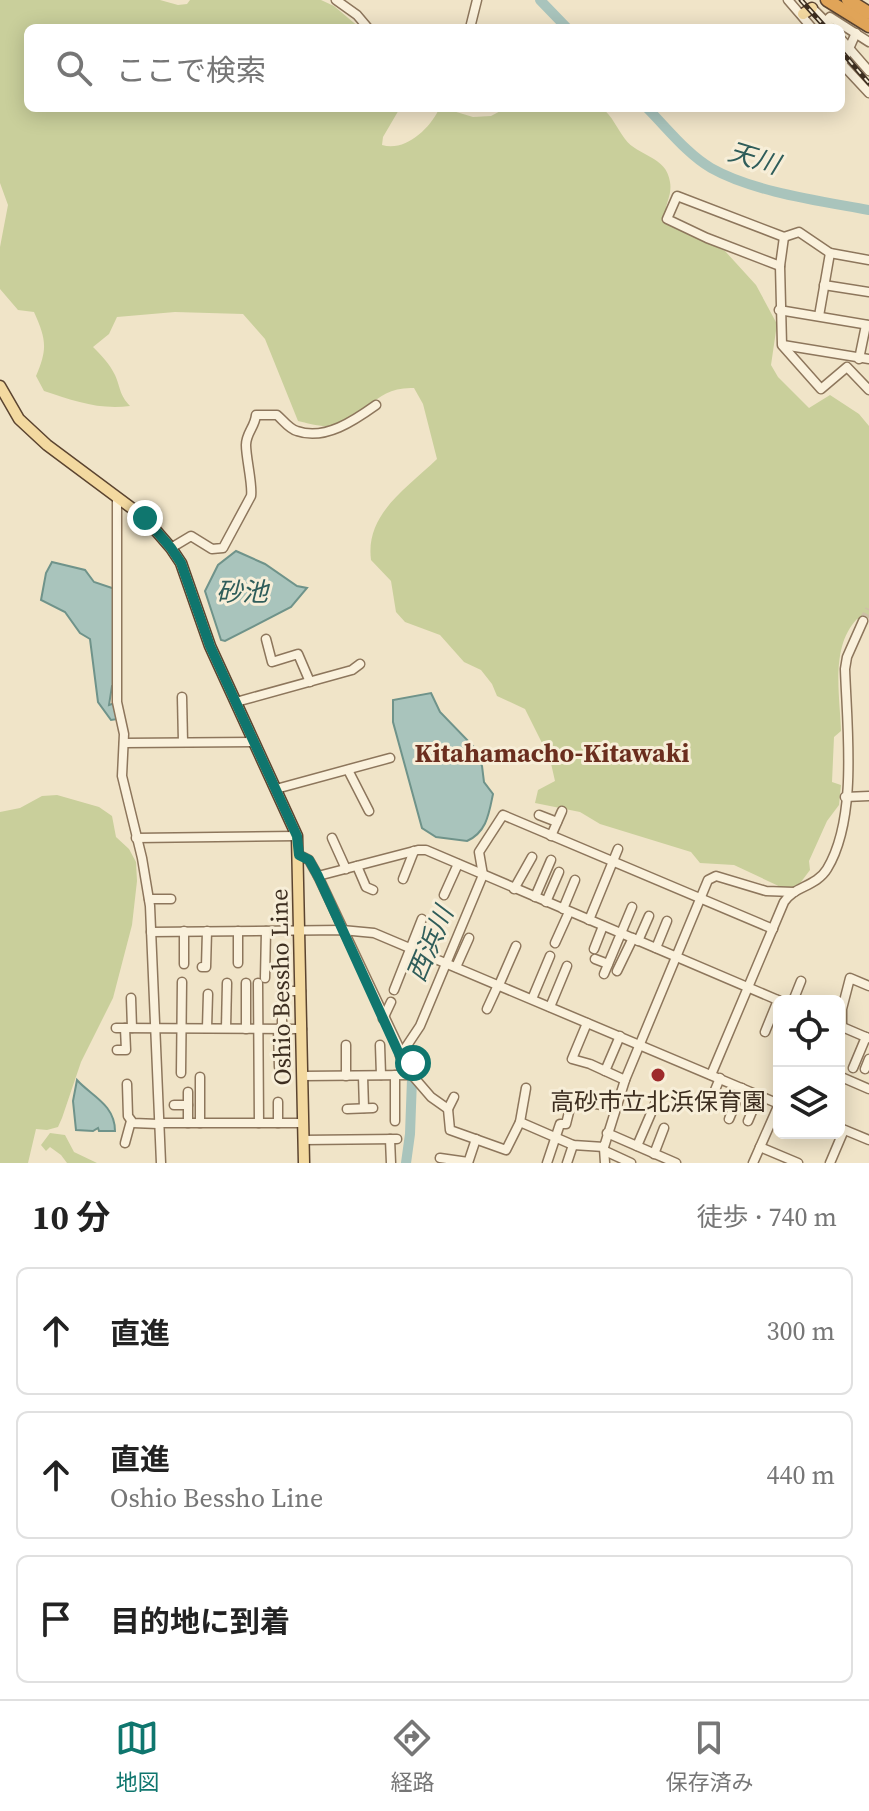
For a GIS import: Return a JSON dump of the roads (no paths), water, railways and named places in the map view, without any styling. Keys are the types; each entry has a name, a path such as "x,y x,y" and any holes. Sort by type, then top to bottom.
{"highway":[{"path":"827,0 869,26"},
{"path":"848,0 869,13"}],"main road":[{"name":"Oshio Bessho Line","path":"0,386 19,419 28,428 145,518 181,563 210,646 297,836 304,1163"}],"street":[{"path":"336,0 365,24"},
{"path":"471,24 477,0"},
{"path":"788,0 809,24"},
{"path":"807,11 827,24"},
{"path":"829,24 830,17 841,24"},
{"path":"845,26 869,42"},
{"path":"845,57 856,33"},
{"path":"845,44 869,71"},
{"path":"845,66 869,93"},
{"path":"780,266 667,219 677,196 784,237 799,232 830,253 869,260"},
{"path":"784,237 779,310 782,345 821,389 847,367 865,358"},
{"path":"819,316 830,253"},
{"path":"824,285 869,292"},
{"path":"779,310 868,325 865,358"},
{"path":"782,345 865,358"},
{"path":"847,367 869,390"},
{"path":"171,548 191,536 212,549 223,548 251,496 246,444 256,415 277,415 296,431 319,433 347,423 376,405"},
{"path":"117,497 117,702 124,743 122,776 149,899 161,1163"},
{"path":"708,1107 748,988 784,902 794,892 809,886 826,870 840,837 847,734 845,669 863,621"},
{"path":"266,639 272,662 298,654 310,682"},
{"path":"236,702 352,670 360,664"},
{"path":"182,697 183,742"},
{"path":"124,743 254,742"},
{"path":"276,789 390,758"},
{"path":"348,770 364,805 375,798"},
{"path":"845,797 869,796"},
{"path":"551,836 562,811"},
{"path":"400,1056 420,1026 483,875 479,852 503,815 773,929"},
{"path":"539,815 557,822"},
{"path":"136,838 297,836"},
{"path":"332,838 346,869"},
{"path":"589,920 618,849"},
{"path":"318,876 426,850 773,998"},
{"path":"403,879 414,851"},
{"path":"299,855 309,860 318,876 400,1056 432,1098 448,1109"},
{"path":"514,889 532,857"},
{"path":"535,897 551,860"},
{"path":"444,895 458,864"},
{"path":"357,866 366,887 373,890"},
{"path":"648,878 654,866"},
{"path":"546,902 559,872"},
{"path":"605,1163 604,1149 615,1107 708,880 716,876 766,891 794,892"},
{"path":"555,943 575,880"},
{"path":"149,899 171,899"},
{"path":"604,974 632,907"},
{"path":"617,971 649,916"},
{"path":"394,990 422,919"},
{"path":"656,948 667,921"},
{"path":"594,949 603,926"},
{"path":"151,932 342,930 374,933 773,1100"},
{"path":"184,931 184,964"},
{"path":"202,967 206,967 207,931"},
{"path":"238,931 238,963"},
{"path":"259,1123 258,1029 266,931"},
{"path":"456,967 469,938"},
{"path":"487,1009 516,946"},
{"path":"532,999 550,956"},
{"path":"595,959 608,964"},
{"path":"550,1007 567,966"},
{"path":"845,997 850,978 869,986"},
{"path":"795,995 801,981"},
{"path":"181,1073 182,982"},
{"path":"226,1028 227,983"},
{"path":"246,983 246,1029"},
{"path":"280,1061 282,991 301,991"},
{"path":"207,1028 208,994"},
{"path":"117,1050 126,1050 125,1028 131,998"},
{"path":"383,1019 391,1002"},
{"path":"765,1032 773,1014"},
{"path":"587,1023 572,1059 625,1080"},
{"path":"125,1028 302,1029"},
{"path":"845,1028 868,1037 853,1068"},
{"path":"605,1071 620,1036"},
{"path":"346,1045 346,1076"},
{"path":"380,1045 381,1075"},
{"path":"409,1071 414,1059 421,1059"},
{"path":"865,1069 869,1059"},
{"path":"302,1076 395,1075 409,1071"},
{"path":"395,1075 395,1121"},
{"path":"347,1109 368,1108 363,1076"},
{"path":"200,1077 200,1123"},
{"path":"845,1079 869,1089"},
{"path":"125,1143 131,1121 128,1116 127,1084"},
{"path":"454,1097 448,1109 450,1130 506,1150 520,1122 526,1088"},
{"path":"729,1119 742,1088"},
{"path":"188,1092 188,1123"},
{"path":"748,1117 759,1095"},
{"path":"547,1163 560,1124 567,1123 570,1100 615,1107"},
{"path":"278,1102 278,1123"},
{"path":"520,1122 573,1145 604,1149 632,1163 655,1104"},
{"path":"174,1105 188,1105"},
{"path":"753,1163 773,1116"},
{"path":"131,1121 303,1123"},
{"path":"654,1154 664,1128"},
{"path":"845,1131 869,1140"},
{"path":"607,1133 673,1162"},
{"path":"303,1140 394,1139 391,1163"},
{"path":"440,1158 468,1162 476,1139"},
{"path":"830,1163 838,1139"},
{"path":"567,1163 573,1145"},
{"path":"760,1147 798,1163"}],"water":[{"name":"砂池","path":"236,551 265,564 297,586 307,588 291,607 225,641 221,640 205,591 218,565"},
{"path":"52,562 85,570 94,582 115,589 116,685 112,686 109,705 115,703 118,719 111,720 98,702 90,639 80,633 65,612 41,600 46,573"},
{"path":"431,693 440,712 474,747 482,766 484,782 493,794 483,827 467,841 436,837 422,828 393,722 393,700"},
{"path":"77,1080 106,1107 115,1131 99,1131 98,1128 93,1131 76,1130 73,1101"}],"waterway":[{"name":"天川","path":"540,0 563,24"},
{"name":"天川","path":"651,112 694,156 728,176 788,195 869,210"},
{"name":"西浜川","path":"406,1163 412,1079 407,1071"}],"tunnel":[{"path":"863,621 869,609"}],"railway":[{"path":"801,0 822,24"},
{"path":"845,56 869,83"}],"place":[{"name":"高砂市立北浜保育園","path":"658,1075"}],"district":[{"name":"Kitahamacho-Kitawaki","path":"552,753"}]}
